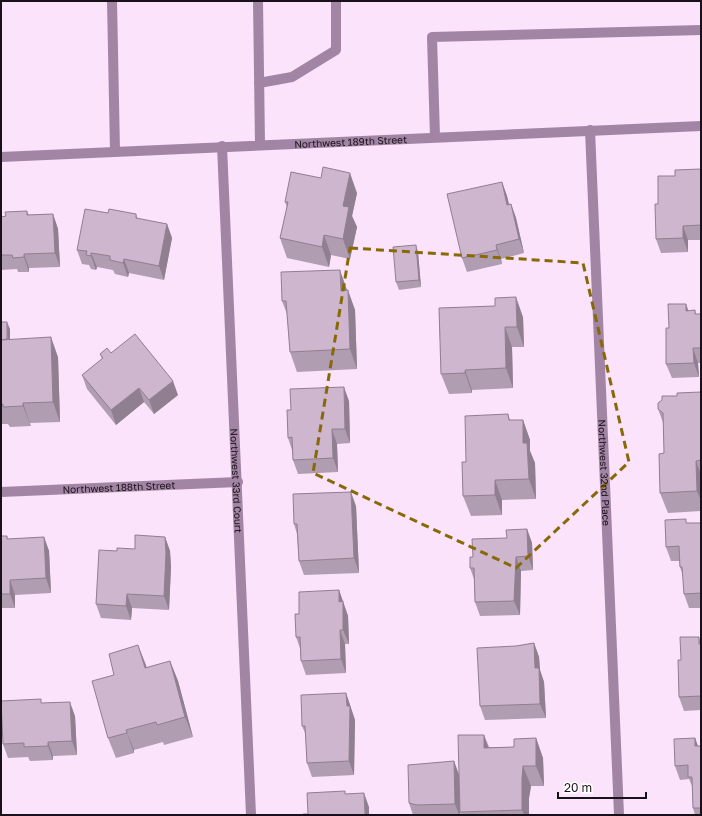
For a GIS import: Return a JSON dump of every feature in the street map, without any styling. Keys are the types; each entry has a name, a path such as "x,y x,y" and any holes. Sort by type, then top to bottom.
{"street":[{"path":"112,1 115,151"},
{"path":"258,1 260,144"},
{"path":"259,83 292,77 336,50 336,1"},
{"path":"435,136 432,37 701,30"},
{"name":"Northwest 189th Street","path":"1,156 435,136 701,126"},
{"name":"Northwest 32nd Place","path":"590,130 619,815"},
{"name":"Northwest 33rd Court","path":"222,146 238,482 251,815"},
{"name":"Northwest 188th Street","path":"1,492 238,482"}],"highlighted area":[{"path":"350,248 583,263 629,462 516,568 313,473"}],"building":[{"path":"323,167 350,173 343,206 349,207 343,239 324,235 322,247 280,238 288,202 285,202 291,172 321,178"},
{"path":"701,169 701,225 683,226 683,238 656,239 655,204 658,204 658,176 675,176 675,170"},
{"path":"502,182 507,205 511,204 519,239 496,245 497,250 462,258 447,194"},
{"path":"85,209 108,213 109,209 136,214 136,218 167,224 159,266 124,259 123,263 110,260 110,256 91,253 91,256 86,255 87,251 77,250"},
{"path":"27,211 27,215 53,214 55,253 24,254 24,257 13,258 12,255 1,255 1,217 6,216 5,212"},
{"path":"416,245 419,280 396,282 393,247"},
{"path":"340,270 341,291 348,290 350,349 290,352 286,301 282,301 281,272"},
{"path":"516,297 517,327 505,327 506,368 465,370 465,373 441,374 439,308 495,306 495,298"},
{"path":"668,304 686,304 686,311 695,310 695,314 701,314 701,348 693,348 694,363 666,364 666,328 669,328"},
{"path":"1,322 7,322 7,339 1,340"},
{"path":"135,334 173,381 149,400 139,388 111,410 82,375 103,358 100,354 107,348 111,353"},
{"path":"51,337 53,402 23,403 23,406 3,407 3,404 1,404 1,340"},
{"path":"344,387 345,429 332,429 333,458 293,460 292,437 288,438 287,410 291,410 290,389"},
{"path":"701,392 701,460 696,461 697,491 660,493 659,454 664,453 663,413 658,409 658,403 662,400 662,396 677,396 677,393"},
{"path":"508,414 509,420 523,420 523,443 527,443 529,479 495,480 495,495 463,496 462,462 466,462 465,416"},
{"path":"351,492 354,558 299,561 297,524 294,524 293,494"},
{"path":"686,519 686,523 701,523 701,593 684,594 679,546 666,547 665,520"},
{"path":"527,529 528,556 516,557 514,601 475,602 474,568 470,568 470,557 473,557 472,539 507,538 506,530"},
{"path":"135,535 165,537 166,553 164,596 127,594 126,606 96,604 99,550 117,551 117,548 135,549"},
{"path":"1,536 7,536 7,539 44,537 46,578 10,580 10,594 1,594"},
{"path":"339,590 339,602 343,601 343,630 340,630 341,659 301,661 300,637 296,637 295,614 299,614 299,592"},
{"path":"680,637 699,637 699,644 701,644 701,696 679,697 678,660 681,660"},
{"path":"534,643 535,668 539,668 540,704 480,706 477,648 516,646"},
{"path":"138,645 145,668 170,661 185,717 157,725 156,722 126,730 127,733 108,738 92,681 114,675 109,654"},
{"path":"346,693 347,706 350,706 349,761 307,763 305,726 302,726 301,695"},
{"path":"41,699 41,703 70,702 72,741 48,742 48,746 24,747 24,743 3,744 1,701"},
{"path":"458,735 484,735 484,748 514,747 514,739 536,738 536,766 523,766 522,810 460,812"},
{"path":"695,738 695,746 701,746 701,808 693,808 692,777 688,777 688,765 675,766 674,739"},
{"path":"454,761 455,804 417,805 409,803 408,765"},
{"path":"345,791 345,794 364,793 365,815 303,815 308,814 307,793"}]}
